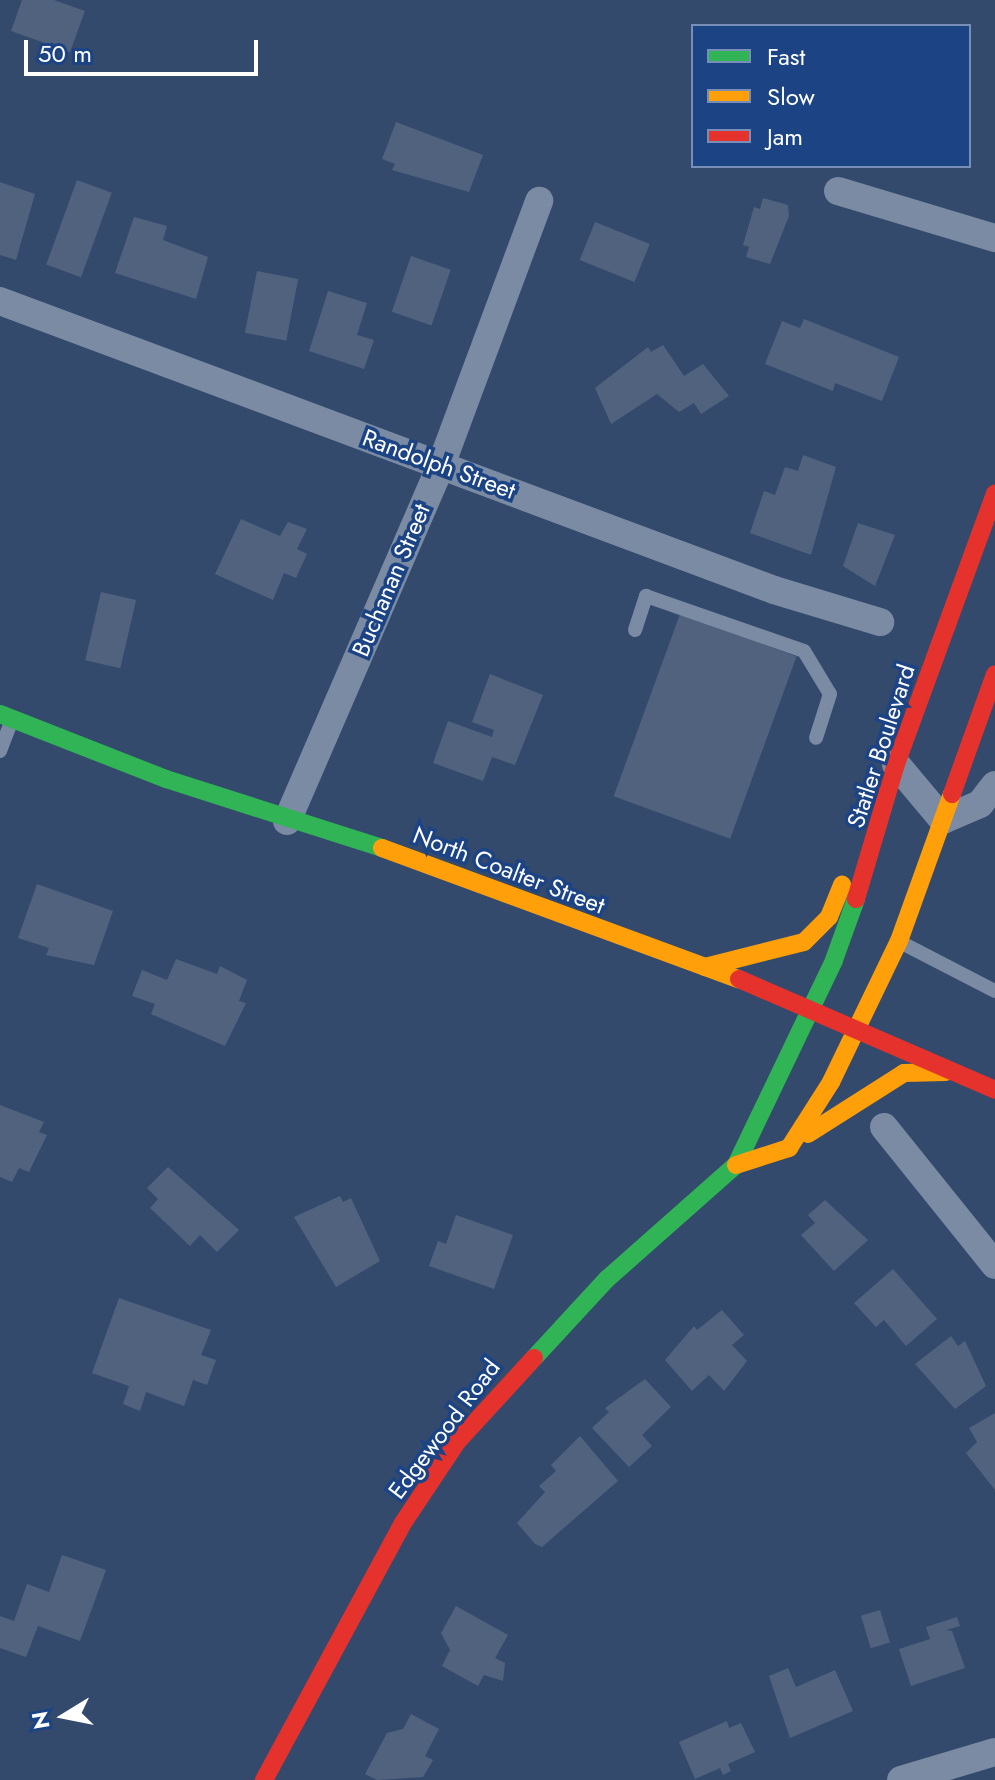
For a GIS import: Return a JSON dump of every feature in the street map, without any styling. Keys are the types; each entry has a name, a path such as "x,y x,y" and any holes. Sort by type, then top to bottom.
{"main road":[{"name":"Statler Boulevard","path":"812,1011 871,858 896,764 995,494"},
{"path":"789,1148 856,1031 899,941 995,674"},
{"name":"North Coalter Street","path":"6,717 287,821 320,825 705,967 991,1088"},
{"path":"705,967 791,947 818,929 829,917 896,764"},
{"name":"Edgewood Road","path":"264,1780 403,1523 457,1442 607,1279 736,1165 812,1011"},
{"name":"Edgewood Road","path":"736,1165 789,1148 840,1109 904,1073 951,1072"}],"street":[{"path":"838,191 995,238"},
{"name":"Buchanan Street","path":"287,821 441,465 539,201"},
{"name":"Randolph Street","path":"0,301 774,590 880,622"},
{"path":"896,764 943,820 980,804 995,785"},
{"path":"884,1127 995,1265"},
{"path":"901,1780 995,1752"}],"lane":[{"path":"635,630 646,596 804,651 830,694 816,738"},
{"path":"0,751 6,717"},
{"path":"899,941 995,991"},
{"path":"991,1088 995,1067"}],"building":[{"path":"22,0 54,0 85,11 70,52 11,31"},
{"path":"396,122 483,155 469,192 392,170 395,164 382,159"},
{"path":"77,180 112,193 81,277 46,265"},
{"path":"0,182 35,194 16,260 0,255"},
{"path":"763,198 788,205 789,216 770,264 746,257 749,247 743,245 754,207 760,209"},
{"path":"134,217 167,226 163,240 208,257 196,299 115,273"},
{"path":"595,222 650,244 634,282 580,260"},
{"path":"411,256 451,270 432,325 392,312"},
{"path":"257,271 298,279 286,341 245,333"},
{"path":"328,291 367,303 357,335 374,340 364,369 309,351"},
{"path":"804,319 899,357 882,401 835,383 833,391 765,364 782,321 800,328"},
{"path":"663,345 684,376 703,364 729,396 701,414 694,403 679,412 657,394 611,424 595,388 648,347 651,352"},
{"path":"803,455 836,467 811,555 750,533 764,491 775,495 785,467 798,471"},
{"path":"241,519 280,536 288,522 307,529 297,549 307,554 296,578 284,573 273,600 215,574"},
{"path":"858,523 895,535 875,586 843,566"},
{"path":"101,592 136,600 120,668 85,660"},
{"path":"680,614 797,656 730,839 614,796"},
{"path":"490,674 543,695 515,765 492,757 483,781 433,763 448,721 492,737 494,730 472,722"},
{"path":"37,884 113,911 94,965 46,955 49,948 18,938"},
{"path":"176,959 217,974 220,966 247,980 239,1001 246,1003 225,1046 151,1014 155,1004 132,996 142,970 167,980"},
{"path":"0,1105 44,1122 39,1132 47,1135 29,1172 19,1168 12,1182 0,1177"},
{"path":"168,1167 239,1230 217,1252 200,1235 190,1246 150,1208 158,1199 147,1188"},
{"path":"340,1196 343,1202 351,1198 380,1261 336,1287 294,1217"},
{"path":"825,1200 868,1240 834,1271 801,1235 815,1223 808,1215"},
{"path":"456,1215 513,1235 494,1289 429,1266 438,1241 446,1244"},
{"path":"893,1269 937,1319 906,1346 884,1320 876,1327 854,1303"},
{"path":"119,1298 211,1330 201,1355 216,1360 207,1385 193,1380 184,1406 146,1392 140,1411 123,1404 129,1386 92,1373"},
{"path":"722,1310 744,1335 732,1345 747,1361 724,1391 709,1375 692,1391 665,1360 694,1326 697,1330"},
{"path":"951,1336 958,1346 965,1341 986,1386 955,1409 915,1364"},
{"path":"645,1379 671,1407 642,1435 652,1446 629,1467 592,1428 609,1412 605,1408"},
{"path":"995,1413 995,1490 966,1453 977,1442 969,1428"},
{"path":"580,1436 618,1481 542,1547 535,1544 517,1523 545,1492 539,1486 556,1471 551,1465"},
{"path":"62,1555 106,1570 80,1641 38,1626 26,1657 0,1648 0,1616 14,1621 27,1584 49,1592"},
{"path":"456,1606 508,1635 495,1658 505,1663 503,1681 484,1675 478,1686 442,1666 450,1650 441,1633"},
{"path":"880,1610 890,1643 871,1648 861,1616"},
{"path":"957,1617 960,1626 946,1630 952,1631 965,1668 911,1686 899,1649 930,1639 926,1627"},
{"path":"788,1668 796,1687 835,1670 853,1711 790,1738 769,1676"},
{"path":"411,1714 439,1729 425,1756 433,1760 423,1777 377,1780 365,1774 387,1733 403,1729"},
{"path":"727,1721 729,1728 741,1723 755,1752 728,1764 731,1771 723,1775 720,1768 695,1779 679,1742"}],"traffic: fast":[{"path":"0,714 166,779 382,848"},
{"path":"534,1358 607,1279 736,1165 834,960 856,899"}],"traffic: slow":[{"path":"736,1165 789,1148 831,1082 899,941 952,794"},
{"path":"382,848 739,979"},
{"path":"705,967 804,942 829,917 842,884"},
{"path":"808,1134 904,1073 946,1072"}],"traffic: jam":[{"path":"856,899 896,764 995,494"},
{"path":"952,794 995,674"},
{"path":"739,979 995,1090"},
{"path":"264,1780 403,1523 457,1442 534,1358"}]}
